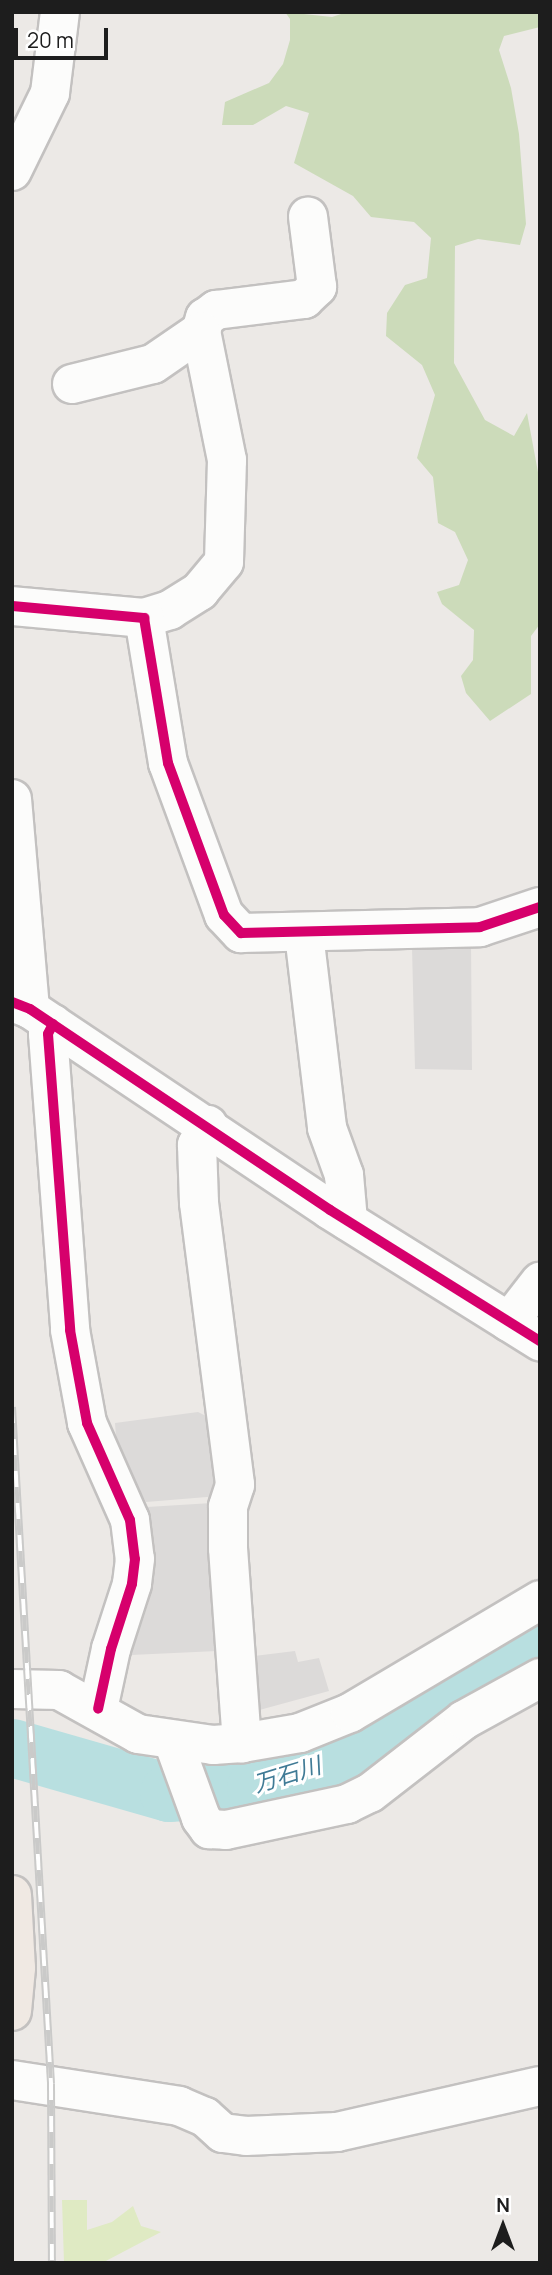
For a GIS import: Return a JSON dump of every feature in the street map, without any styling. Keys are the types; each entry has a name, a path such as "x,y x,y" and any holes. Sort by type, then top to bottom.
{"main road":[{"path":"12,1895 16,1968 12,2011"}],"street":[{"path":"12,171 50,93 60,12"},
{"path":"12,607 144,618 170,610 200,591 224,562 227,460 201,331 205,318 216,310 304,299 317,287 308,217"},
{"path":"72,384 153,364 201,331"},
{"path":"144,618 168,763 224,915 241,933 304,934 480,927 540,907"},
{"path":"12,799 32,1011 48,1034 70,1330 87,1423 130,1520 135,1559 132,1584 111,1649 98,1709"},
{"path":"304,934 327,1128 344,1175 348,1221"},
{"path":"32,1011 208,1125 348,1221 524,1332 540,1282"},
{"path":"208,1125 197,1145 199,1203 235,1485 228,1507 228,1548 242,1743"},
{"path":"12,1689 59,1690 98,1709 138,1734 176,1749 242,1743 300,1733 349,1713 540,1600"},
{"path":"176,1749 201,1818 209,1829 226,1830 347,1804 370,1793 464,1720 540,1678"},
{"path":"12,2080 179,2106 205,2117 223,2133 246,2136 337,2132 540,2086"}],"green space":[{"path":"285,12 332,17 347,12 540,12 540,27 504,36 499,50 511,88 519,134 526,224 520,245 478,239 455,246 454,363 485,420 514,436 527,413 540,483 540,624 531,636 531,694 490,721 466,693 461,676 473,660 474,630 442,604 437,592 459,585 468,560 455,532 438,523 433,477 417,458 435,395 422,365 386,336 387,313 405,285 427,278 431,238 414,222 371,217 353,196 294,163 309,113 286,106 253,125 222,125 225,102 269,83 283,64 290,40 290,19"},
{"path":"62,2200 87,2200 87,2230 112,2222 133,2206 141,2226 161,2232 102,2263 64,2263"}],"shaded area":[{"path":"471,941 472,1070 415,1069 412,947"},
{"path":"198,1412 214,1420 219,1496 146,1502 117,1449 115,1423"},
{"path":"212,1503 217,1651 131,1655 148,1604 153,1574 147,1507"},
{"path":"295,1651 298,1662 319,1658 329,1691 252,1712 245,1657"}],"waterway":[{"name":"万石川","path":"12,1748 169,1793 256,1787 320,1765 391,1734 540,1649"}],"railway":[{"path":"12,1407 51,2084 52,2263"}],"cycle path":[{"path":"12,606 144,618 168,763 224,915 241,933 480,927 540,907"},
{"path":"12,1002 30,1009 330,1210 540,1341"},
{"path":"53,1024 48,1034 70,1330 87,1423 130,1520 135,1559 132,1584 111,1649 98,1709"}]}
